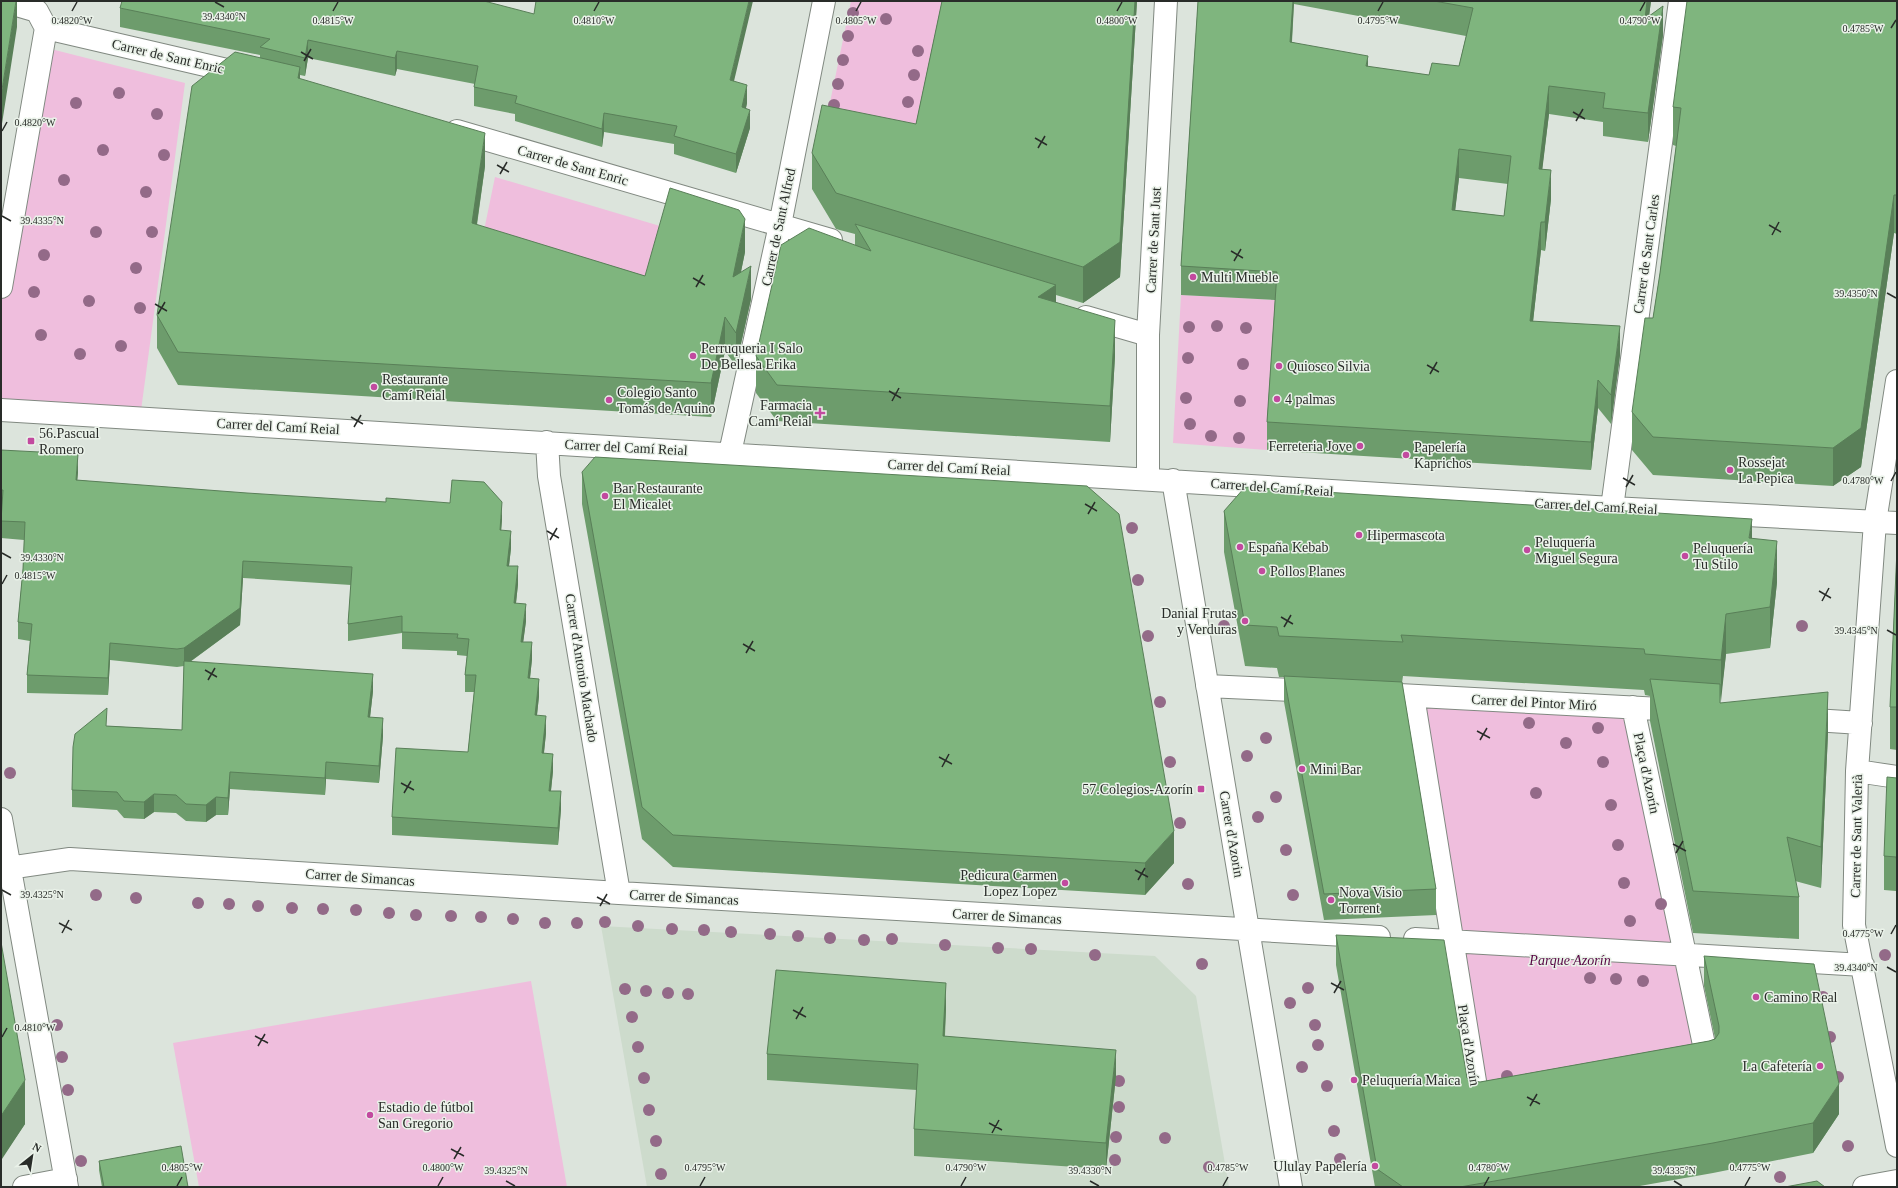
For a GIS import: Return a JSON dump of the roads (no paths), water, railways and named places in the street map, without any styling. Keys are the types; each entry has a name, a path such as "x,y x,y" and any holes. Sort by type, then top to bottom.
{"street":[{"path":"1,287 46,28 37,11 3,1"},
{"name":"Carrer de Sant Alfred","path":"730,453 780,225 824,1"},
{"name":"Carrer de Sant Just","path":"1148,479 1148,336 1166,1"},
{"name":"Carrer de Sant Carles","path":"1612,508 1680,1"},
{"name":"Carrer de Sant Enric","path":"46,28 267,79"},
{"name":"Carrer de Sant Enric","path":"435,125 847,245"},
{"path":"1065,311 1148,336"},
{"name":"Carrer de Sant Valerià","path":"1897,381 1875,522 1861,723 1856,772 1854,925 1897,1146"},
{"name":"Carrer del Camí Reial","path":"1,410 730,453 1612,508 1897,523"},
{"name":"Carrer d'Antonio Machado","path":"547,442 549,476 619,893"},
{"name":"Carrer d'Azorin","path":"1172,480 1291,1187"},
{"path":"1207,686 1334,692"},
{"name":"Carrer del Pintor Miró","path":"1382,695 1633,707 1704,712"},
{"name":"Plaça d'Azorín","path":"1413,696 1478,1100 1508,1094"},
{"name":"Plaça d'Azorín","path":"1633,707 1707,1059 1676,1064"},
{"path":"1774,717 1861,723"},
{"path":"1856,772 1897,777"},
{"path":"1,820 5,869 66,1183 24,1187"},
{"name":"Carrer de Simancas","path":"5,869 70,859 1248,930"},
{"path":"1248,930 1863,965"},
{"path":"1864,1187 1897,1181"}],"place":[{"name":"Multi Mueble","path":"1193,277"},
{"name":"Perruqueria I Salo De Bellesa Erika","path":"693,356"},
{"name":"Quiosco Silvia","path":"1279,366"},
{"name":"Restaurante Camí Reial","path":"374,387"},
{"name":"4 palmas","path":"1277,399"},
{"name":"Colegio Santo Tomás de Aquino","path":"609,400"},
{"name":"Farmacia Camí Reial","path":"820,413"},
{"name":"56.Pascual Romero","path":"31,441"},
{"name":"Ferreteria Jove","path":"1360,446"},
{"name":"Papelería Kaprichos","path":"1406,455"},
{"name":"Rossejat La Pepica","path":"1730,470"},
{"name":"Bar Restaurante El Micalet","path":"605,496"},
{"name":"Hipermascota","path":"1359,535"},
{"name":"España Kebab","path":"1240,547"},
{"name":"Peluquería Miguel Segura","path":"1527,550"},
{"name":"Peluquería Tu Stilo","path":"1685,556"},
{"name":"Pollos Planes","path":"1262,571"},
{"name":"Danial Frutas y Verduras","path":"1245,621"},
{"name":"Mini Bar","path":"1302,769"},
{"name":"57.Colegios-Azorín","path":"1201,789"},
{"name":"Pedicura Carmen Lopez Lopez","path":"1065,883"},
{"name":"Nova Visio Torrent","path":"1331,900"},
{"name":"Camino Real","path":"1756,997"},
{"name":"La Cafetería","path":"1820,1066"},
{"name":"Peluquería Maica","path":"1354,1080"},
{"name":"Estadio de fútbol San Gregorio","path":"370,1115"},
{"name":"Ululay Papelería","path":"1375,1166"}],"park label":[{"name":"Parque Azorín","path":"1570,960"}]}
